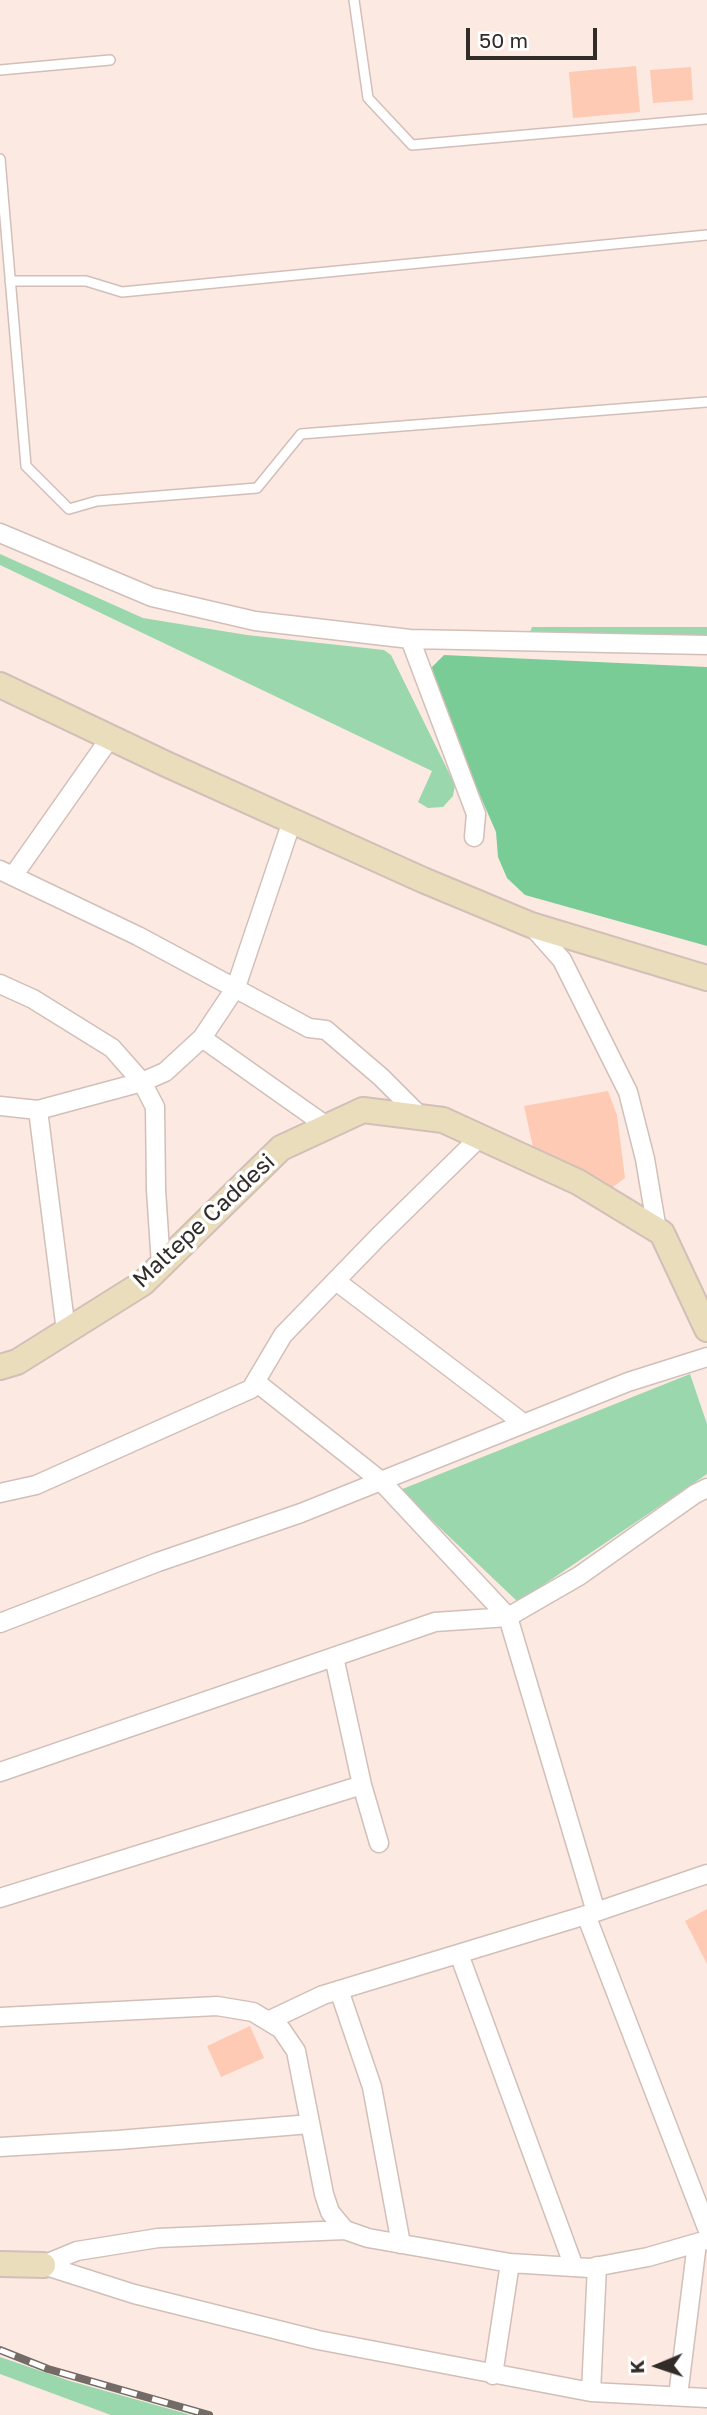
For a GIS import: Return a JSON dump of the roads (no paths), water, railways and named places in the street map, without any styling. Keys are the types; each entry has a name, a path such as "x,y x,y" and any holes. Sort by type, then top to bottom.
{"street":[{"path":"0,533 152,597 255,621 410,639 707,645"},
{"path":"410,639 476,814 474,837"},
{"path":"0,685 292,821 531,925 707,978"},
{"path":"110,738 6,873 138,936 309,1028 326,1030 421,1117"},
{"path":"0,1106 38,1110 142,1082 165,1072 202,1038 236,988 292,821"},
{"path":"531,925 562,960 628,1092 645,1159 657,1230"},
{"path":"0,984 33,999 112,1048 142,1082 155,1107 156,1190 161,1265"},
{"path":"202,1038 328,1126"},
{"path":"38,1110 66,1331"},
{"name":"Maltepe Caddesi","path":"0,1367 17,1362 143,1283 281,1148 363,1110 443,1121 578,1182 662,1233 707,1329"},
{"path":"0,1493 36,1485 251,1389 283,1335 480,1137"},
{"path":"336,1281 523,1423"},
{"path":"0,1623 158,1562 301,1513 628,1382 707,1357"},
{"path":"256,1382 381,1480 508,1617 591,1913 704,2237 678,2396"},
{"path":"0,1772 435,1622 508,1617 579,1576 707,1488"},
{"path":"334,1657 362,1785 379,1843"},
{"path":"0,1898 362,1785"},
{"path":"268,2021 323,1995 591,1913 707,1874"},
{"path":"459,1954 574,2267"},
{"path":"339,1990 372,2087 401,2244"},
{"path":"0,2017 217,2006 253,2012 281,2029 296,2051 330,2213 345,2230"},
{"path":"0,2147 310,2124"},
{"path":"43,2265 78,2251 158,2238 345,2230 368,2238 510,2263 574,2267 648,2257 704,2237"},
{"path":"493,2375 510,2263"},
{"path":"0,2264 43,2265 134,2294 317,2340 493,2375 591,2392 707,2398"},
{"path":"591,2392 597,2266"}],"lane":[{"path":"354,0 368,98 412,145 707,119"},
{"path":"0,70 110,60"},
{"path":"0,159 26,466 69,509 97,501 257,488 301,434 707,402"},
{"path":"10,281 86,281 122,292 707,235"}],"railway":[{"path":"0,2350 48,2369 209,2415"}]}
